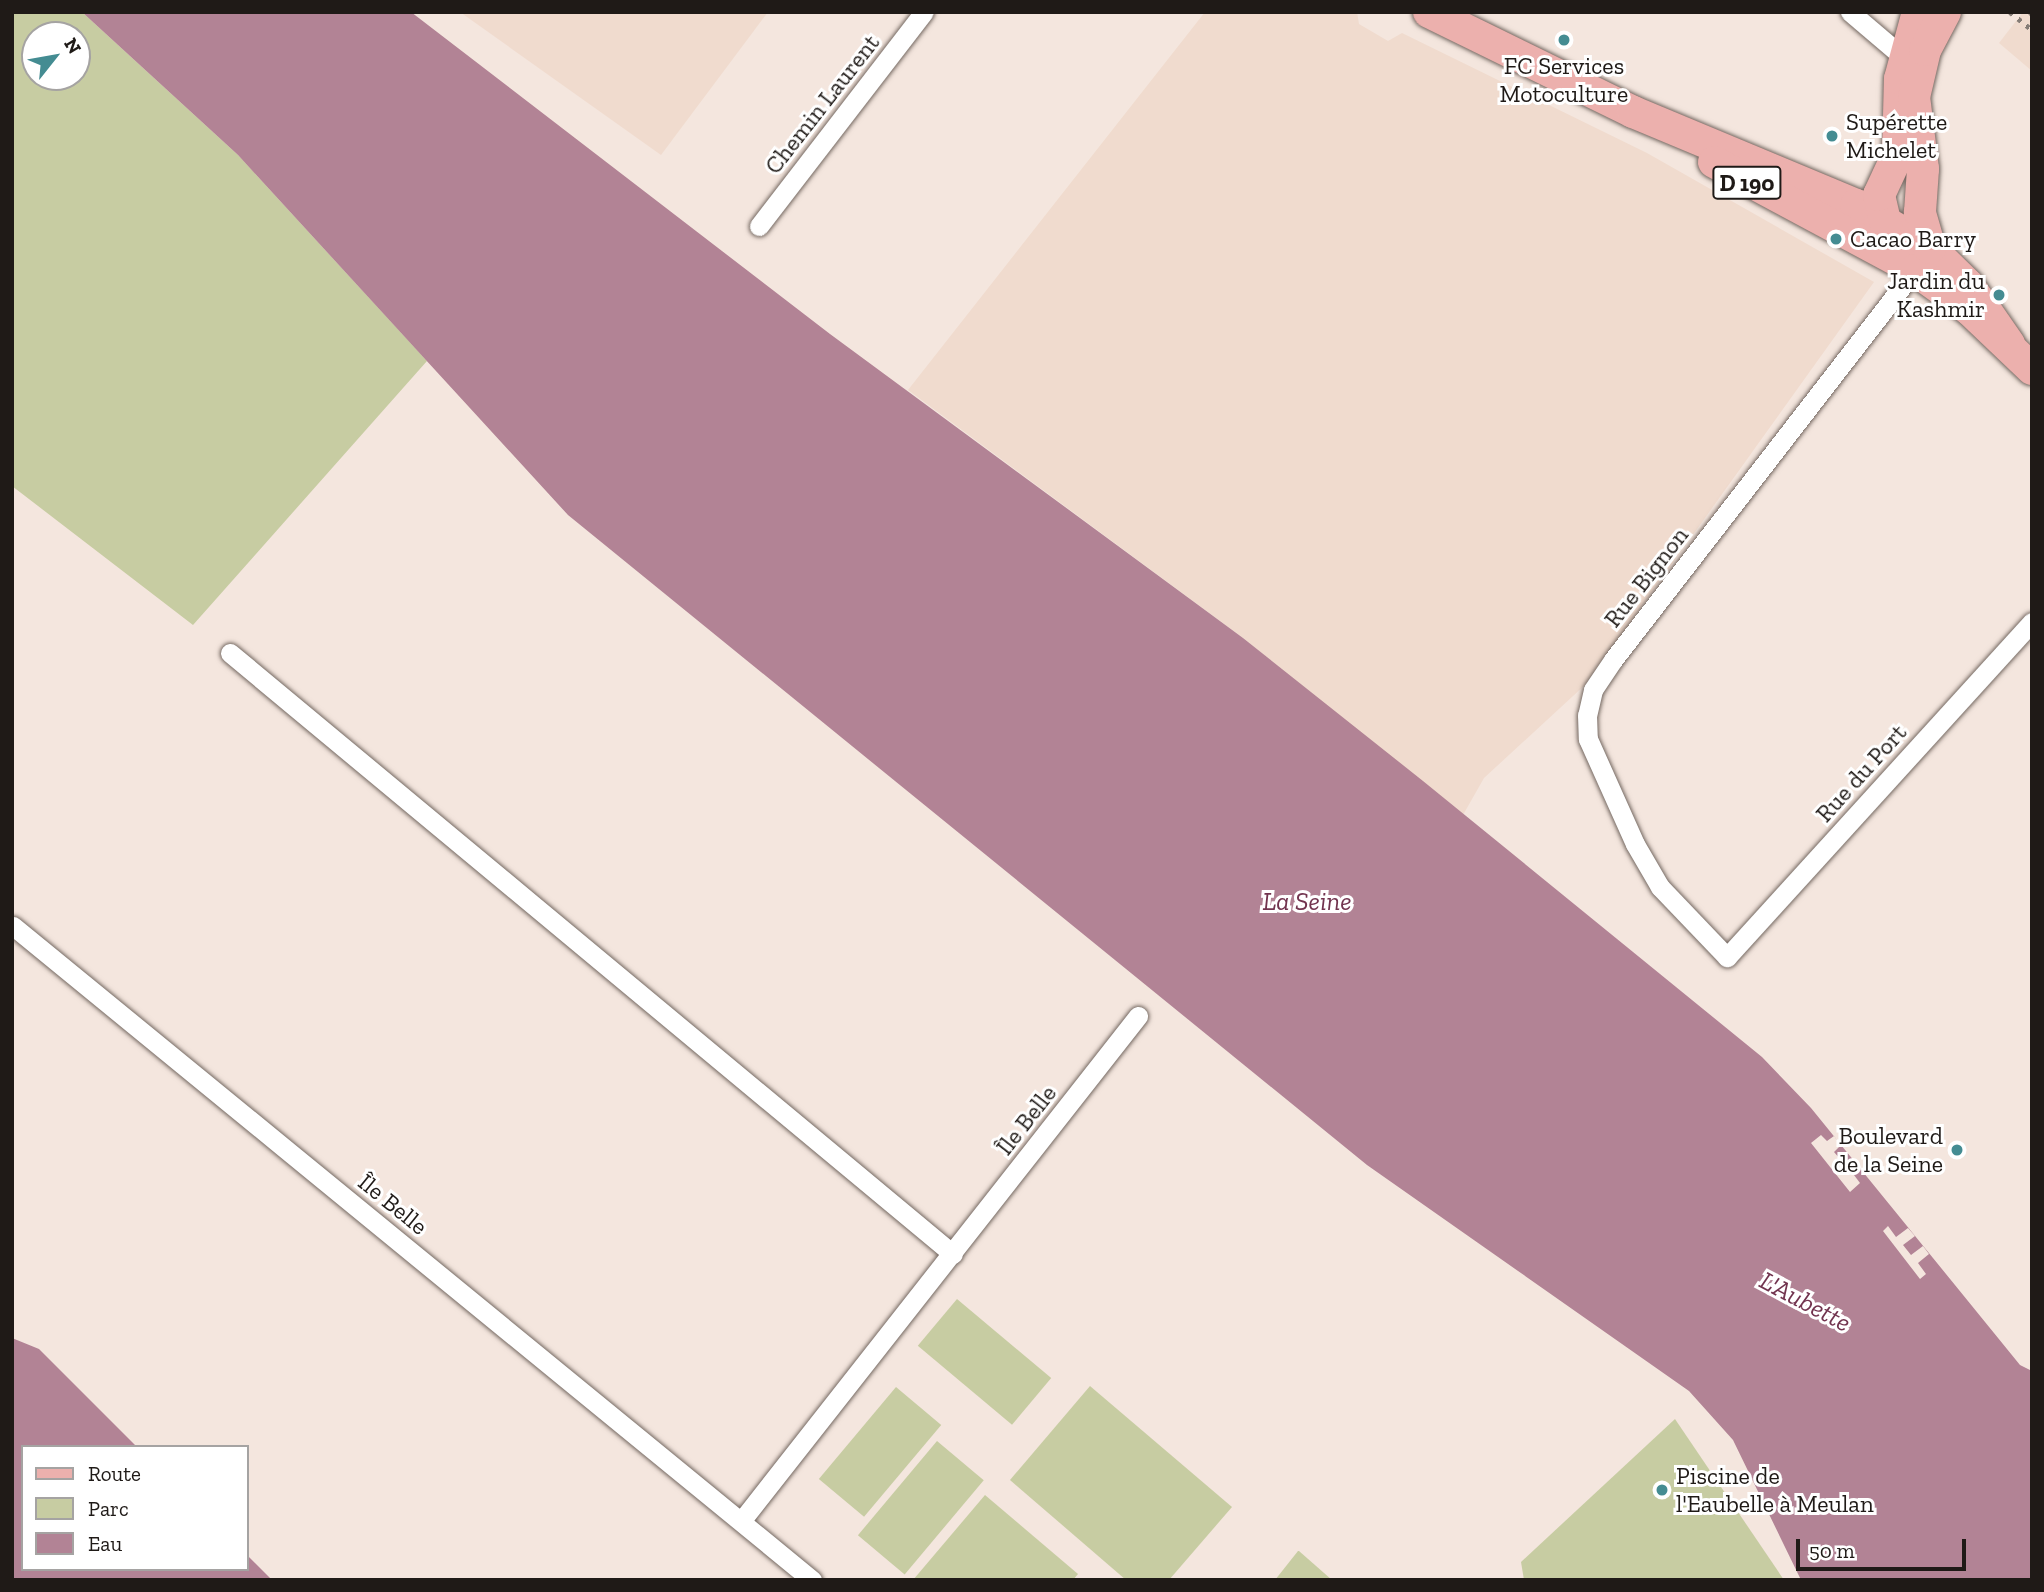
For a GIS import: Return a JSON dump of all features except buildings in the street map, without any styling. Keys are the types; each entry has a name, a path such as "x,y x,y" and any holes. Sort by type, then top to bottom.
{"main road":[{"name":"D 190","path":"1429,12 1633,112 1755,188 1893,231 1968,285 2009,344 2032,369"},
{"path":"1893,231 1898,154 1918,12"},
{"path":"1893,231 1923,169 1914,109 1912,64 1945,12"}],"street":[{"name":"Chemin Laurent","path":"760,226 924,12"},
{"path":"1850,12 1912,64"},
{"name":"Rue Bignon","path":"1727,957 1660,887 1634,844 1588,739 1587,715 1593,690 1893,231"},
{"name":"Rue du Port","path":"1727,957 2032,622"},
{"path":"230,653 953,1254"},
{"name":"Île Belle","path":"12,926 742,1520 811,1580"},
{"name":"Île Belle","path":"742,1520 1138,1016"}],"shaded area":[{"path":"460,12 768,12 661,155"},
{"path":"1205,12 1357,12 1359,24 1388,41 1402,33 1647,153 1874,282 1586,684 1484,778 1463,815 1243,638 908,390"},
{"path":"2023,12 2032,12 2032,71 1999,43"}],"green space":[{"path":"12,12 82,12 238,155 427,361 193,625 12,486"},
{"path":"957,1299 1051,1378 1012,1425 918,1346"},
{"path":"1090,1386 1232,1507 1169,1580 1126,1580 1010,1480"},
{"path":"896,1387 941,1425 864,1517 819,1479"},
{"name":"Piscine de l'Eaubelle à Meulan","path":"1675,1419 1784,1580 1524,1580 1521,1562"},
{"path":"937,1441 984,1480 905,1574 858,1535"},
{"path":"985,1495 1078,1574 1073,1580 913,1580"},
{"path":"1299,1551 1332,1580 1275,1580"}],"water":[{"name":"La Seine","path":"82,12 411,12 830,334 1243,638 1423,781 1762,1057 1811,1108 2020,1365 2032,1371 2032,1580 1801,1580 1733,1440 1689,1391 1367,1165 568,515 238,155"},
{"path":"12,1338 39,1349 135,1445 21,1445 21,1571 248,1571 248,1556 272,1580 12,1580"}],"pier":[{"path":"1821,1135 1827,1141 1834,1136 1841,1145 1834,1152 1847,1167 1854,1161 1861,1170 1854,1175 1860,1183 1850,1192 1811,1143"},
{"path":"1888,1226 1896,1237 1908,1228 1915,1236 1903,1245 1911,1255 1923,1246 1929,1254 1918,1263 1926,1274 1920,1279 1883,1231"}],"railway":[{"path":"2010,12 2032,30"}],"place":[{"name":"FC Services Motoculture","path":"1564,40"},
{"name":"Supérette Michelet","path":"1832,136"},
{"name":"Cacao Barry","path":"1836,239"},
{"name":"Jardin du Kashmir","path":"1999,295"},
{"name":"Boulevard de la Seine","path":"1957,1150"},
{"name":"Piscine de l'Eaubelle à Meulan","path":"1662,1490"}],"water label":[{"name":"L'Aubette","path":"1805,1302"}]}
